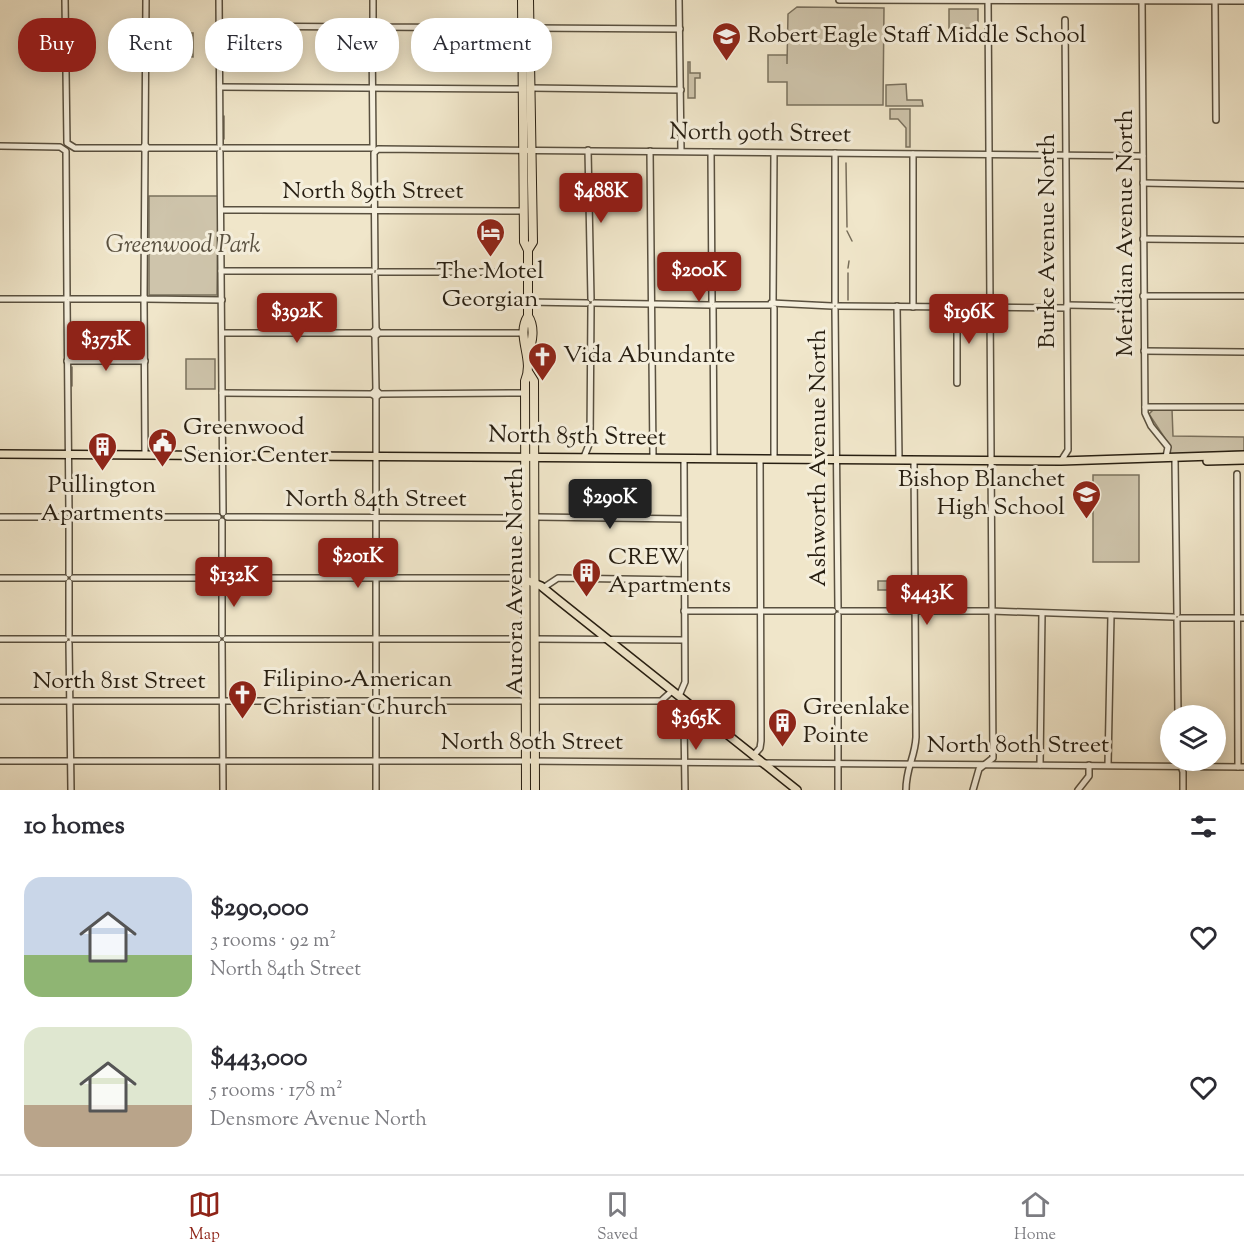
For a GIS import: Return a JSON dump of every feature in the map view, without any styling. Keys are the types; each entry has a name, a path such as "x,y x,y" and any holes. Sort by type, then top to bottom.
{"highway":[{"name":"Aurora Avenue North","path":"522,0 525,18"},
{"name":"Aurora Avenue North","path":"527,18 529,0"},
{"name":"Aurora Avenue North","path":"525,72 532,149 533,242 528,250"},
{"path":"527,72 531,74"},
{"name":"Aurora Avenue North","path":"528,352 532,333 531,320 528,316 528,250 524,242 523,149 527,89 531,74"},
{"name":"Aurora Avenue North","path":"528,316 524,321 524,333 529,373 534,381 539,586 536,639 535,790"},
{"name":"Aurora Avenue North","path":"526,790 526,580 522,518 525,381 529,373"}],"main road":[{"name":"North 85th Street","path":"0,454 535,456 837,460 1244,460"},
{"name":"North 85th Street","path":"1154,459 1244,455"},
{"path":"526,580 539,586 608,639 797,790"}],"street":[{"path":"65,0 68,700 71,790"},
{"path":"145,454 146,0"},
{"path":"219,0 220,18"},
{"path":"372,0 372,18"},
{"path":"680,0 681,151"},
{"path":"839,0 1244,1"},
{"path":"972,790 979,769 993,758 988,0"},
{"name":"Meridian Avenue North","path":"1142,1 1145,407 1149,424 1168,447 1166,457"},
{"path":"1215,1 1216,120"},
{"name":"Burke Avenue North","path":"1061,461 1068,450 1065,20"},
{"path":"552,28 680,29"},
{"path":"220,72 223,790"},
{"path":"373,72 376,790"},
{"path":"220,87 681,90"},
{"name":"North 90th Street","path":"0,146 1143,156"},
{"path":"584,457 590,442 591,303 588,150"},
{"path":"650,151 653,458"},
{"path":"711,152 714,458"},
{"path":"774,153 774,459"},
{"name":"Ashworth Avenue North","path":"835,153 838,790"},
{"path":"913,154 913,307"},
{"path":"1143,183 1244,185"},
{"name":"North 89th Street","path":"222,210 524,211"},
{"path":"1143,239 1244,240"},
{"path":"221,271 528,272"},
{"path":"1143,296 1244,296"},
{"path":"0,299 222,300"},
{"path":"528,302 913,307 1121,306"},
{"path":"897,306 899,460"},
{"path":"957,307 957,383"},
{"path":"222,333 524,333"},
{"path":"1144,351 1244,352"},
{"path":"67,360 144,361"},
{"path":"222,393 525,393"},
{"path":"1145,407 1244,407"},
{"path":"679,696 684,684 684,458"},
{"path":"753,756 759,750 761,741 760,459"},
{"path":"906,790 907,768 915,750 914,460"},
{"path":"1175,461 1178,705"},
{"path":"1237,474 1241,618 1241,767"},
{"name":"North 84th Street","path":"0,517 522,518"},
{"path":"536,517 684,519"},
{"path":"0,578 520,578 526,580"},
{"path":"539,586 558,578 684,580"},
{"path":"684,611 991,611 1241,618"},
{"path":"1040,765 1042,613"},
{"path":"1108,765 1111,615"},
{"path":"0,639 526,639"},
{"path":"536,639 684,640"},
{"path":"536,701 661,701 672,691"},
{"name":"North 81st Street","path":"0,700 527,701"},
{"path":"685,790 685,719 692,707"},
{"name":"North 80th Street","path":"0,761 526,760 1040,765 1160,764"},
{"path":"1078,790 1089,776 1089,765"},
{"name":"North 80th Street","path":"1226,766 1241,767"},
{"path":"1182,771 1183,790"}],"green space":[{"path":"797,7 884,8 883,105 787,105 787,82 768,82 768,55 787,55 787,64 788,14"},
{"path":"949,9 978,9 978,28 949,28"},
{"path":"688,62 690,62 690,73 700,73 700,78 695,78 695,98 688,98"},
{"path":"906,84 907,100 922,100 923,106 886,106 886,85"},
{"path":"890,109 910,109 910,147 906,147 906,128 898,119 890,119"},
{"name":"Greenwood Park","path":"149,196 218,196 217,295 149,295"},
{"path":"186,359 215,359 215,389 186,389"},
{"path":"1172,409 1173,436 1244,437 1244,451 1169,454 1170,446 1149,414 1153,410"},
{"path":"1093,475 1139,475 1139,562 1093,562"},
{"path":"878,581 905,581 905,590 878,590"}],"waterway":[{"path":"224,116 224,139"},
{"path":"846,163 847,227"},
{"path":"847,231 852,241"},
{"path":"848,268 849,261"},
{"path":"848,273 848,300"},
{"path":"72,367 72,386"}],"place":[{"name":"Robert Eagle Staff Middle School","path":"726,62"},
{"name":"The Motel Georgian","path":"490,258"},
{"name":"Vida Abundante","path":"542,382"},
{"name":"Greenwood Senior Center","path":"162,468"},
{"name":"Pullington Apartments","path":"102,472"},
{"name":"Bishop Blanchet High School","path":"1086,520"},
{"name":"CREW Apartments","path":"587,598"},
{"name":"Filipino-American Christian Church","path":"242,720"},
{"name":"Greenlake Pointe","path":"782,748"}]}
